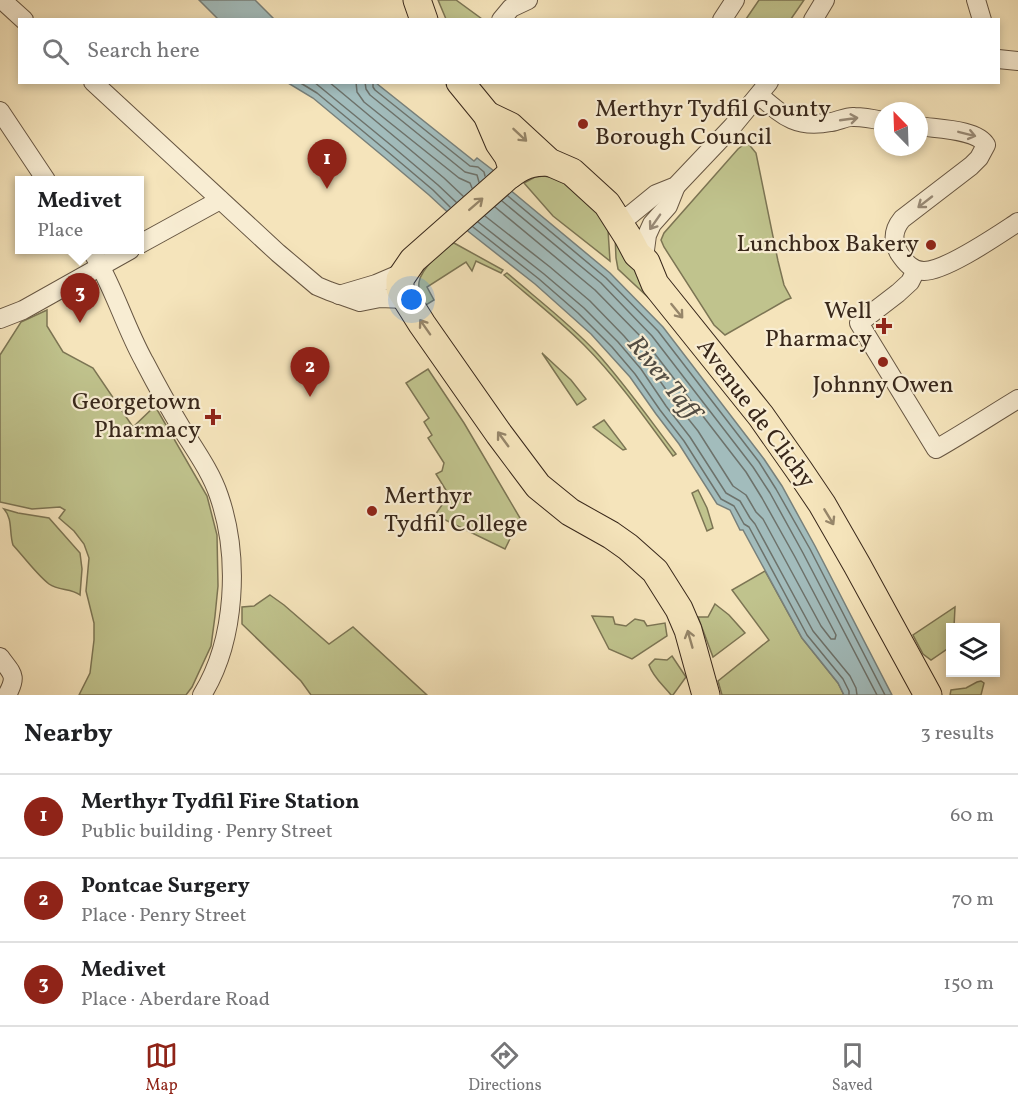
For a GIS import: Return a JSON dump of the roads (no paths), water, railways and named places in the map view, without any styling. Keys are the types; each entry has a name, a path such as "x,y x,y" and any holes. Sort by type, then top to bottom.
{"main road":[{"path":"417,0 423,18"},
{"name":"Avenue de Clichy","path":"462,84 487,115 499,143 508,156 511,165 506,178"},
{"name":"Avenue de Clichy","path":"487,115 510,126 549,162 572,172 607,204 637,254 646,262 655,284 761,416 822,504 858,565 928,695"},
{"path":"549,162 532,162 506,178 413,260 400,279 400,289 499,434 538,486 570,512 628,547 655,571 679,609 688,630 706,695"}],"street":[{"path":"2,0 22,18"},
{"path":"503,18 511,8 528,0"},
{"path":"723,18 735,0"},
{"path":"814,18 825,0"},
{"path":"976,0 981,18"},
{"path":"1000,59 1018,61"},
{"path":"95,84 278,253 317,286 360,302 380,298 405,299"},
{"path":"646,262 647,235 652,224 668,206 676,186 732,128 764,89 782,115 801,123 832,122 852,116 874,120"},
{"path":"0,111 43,176"},
{"path":"928,127 970,134 986,145 980,158 902,219 897,226 894,242 905,262 916,270 924,271 946,266 1016,229"},
{"path":"615,216 629,216 656,194 676,186"},
{"path":"144,242 220,200"},
{"path":"94,254 140,355 206,468 219,495 228,532 232,580 231,612 216,667 202,695"},
{"path":"0,319 23,310 121,254"},
{"path":"916,270 910,282 898,294 859,322 936,449 1018,399"},
{"path":"339,295 376,284 404,272"},
{"path":"0,657 14,679 7,695"}],"water":[{"path":"199,0 255,0 273,18 217,18"},
{"name":"River Taff","path":"290,84 377,84 474,161 477,158 494,171 509,189 610,273 663,327 782,486 892,695 844,695 838,683 802,638 730,510 717,504 679,444 630,377 591,334 535,284 469,232 429,195 313,98"}],"place":[{"name":"Merthyr Tydfil County Borough Council","path":"583,124"},
{"name":"Merthyr Tydfil Fire Station","path":"327,189"},
{"name":"Lunchbox Bakery","path":"931,245"},
{"name":"Medivet","path":"80,323"},
{"name":"Well Pharmacy","path":"884,326"},
{"name":"Johnny Owen","path":"883,362"},
{"name":"Pontcae Surgery","path":"310,397"},
{"name":"Georgetown Pharmacy","path":"213,417"},
{"name":"Merthyr Tydfil College","path":"372,511"}]}
